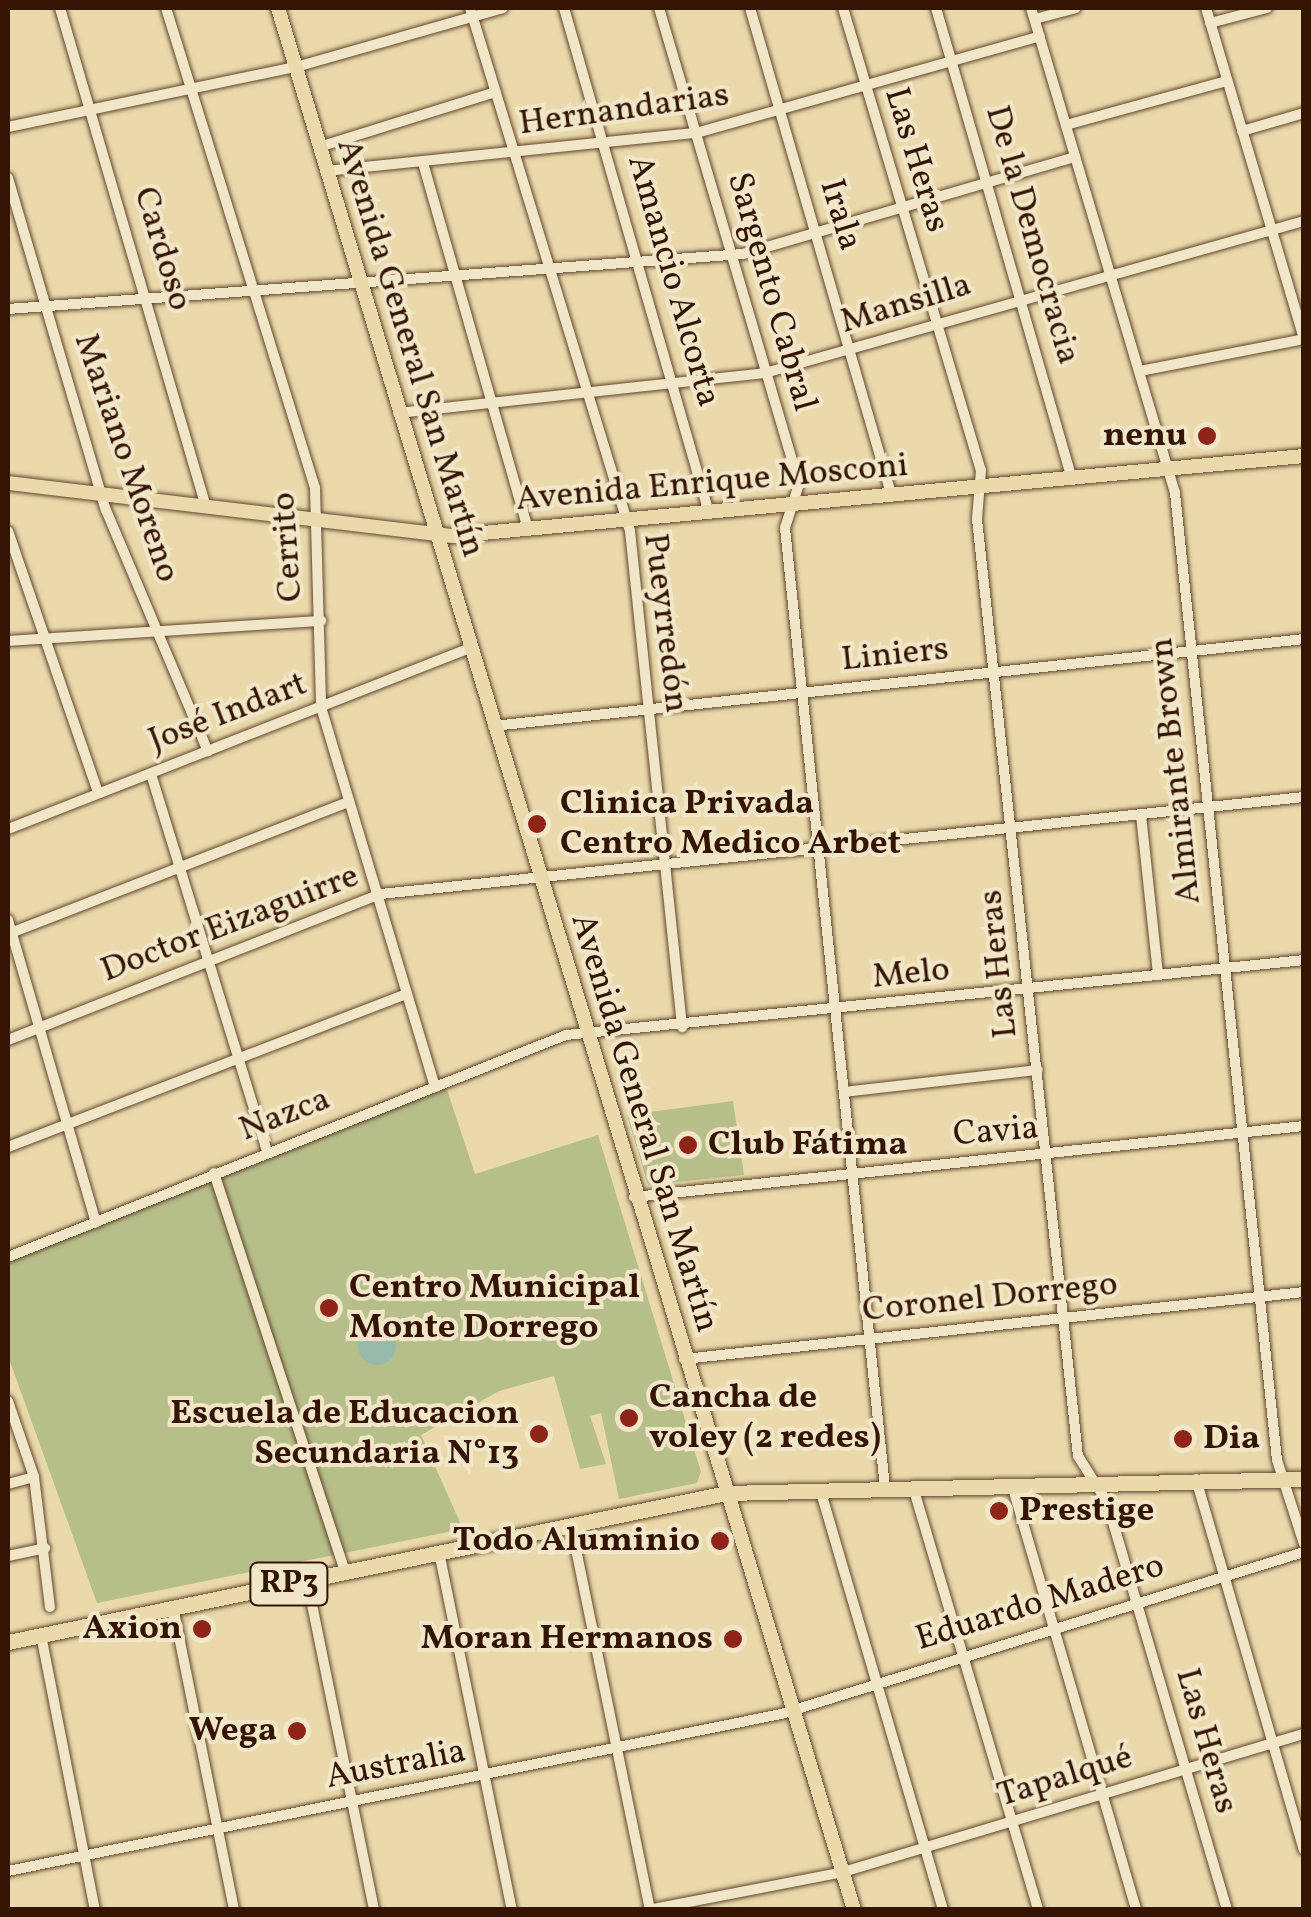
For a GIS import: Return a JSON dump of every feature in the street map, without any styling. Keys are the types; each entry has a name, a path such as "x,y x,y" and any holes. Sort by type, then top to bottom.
{"highway":[{"name":"RP3","path":"8,1642 726,1493 1304,1478"}],"main road":[{"name":"Avenida General San Martín","path":"278,8 584,1034 854,1910"},
{"name":"Avenida Enrique Mosconi","path":"8,483 435,536 892,497 1304,456"}],"street":[{"name":"Cardoso","path":"60,8 150,301 206,507"},
{"name":"Cerrito","path":"166,8 318,522 322,707 434,1087"},
{"path":"8,127 296,67 472,12 504,8"},
{"name":"Amancio Alcorta","path":"564,8 710,513"},
{"name":"Sargento Cabral","path":"658,8 799,484 785,528 885,1488"},
{"name":"Irala","path":"750,8 892,497"},
{"name":"Las Heras","path":"843,8 981,470 978,488 996,673 1078,1456 1107,1502 1228,1910"},
{"name":"De la Democracia","path":"936,8 1072,478"},
{"path":"1033,14 1076,8"},
{"path":"1140,370 1304,339 1206,8"},
{"path":"1210,23 1268,8"},
{"name":"Pueyrredón","path":"472,12 624,520 649,710 682,1027"},
{"name":"Almirante Brown","path":"1033,14 1168,468 1208,808 1257,1297 1282,1479 1304,1544"},
{"name":"Hernandarias","path":"326,171 696,133 1040,36"},
{"path":"1066,125 1227,80"},
{"path":"319,148 496,92"},
{"path":"1242,131 1304,113"},
{"path":"8,308 360,289 733,254 1075,157"},
{"path":"423,164 528,529"},
{"name":"Mariano Moreno","path":"8,178 102,494 208,751"},
{"name":"Mansilla","path":"398,413 493,398 584,393 765,373 1021,297 1304,221"},
{"path":"8,532 98,793"},
{"path":"8,641 321,621"},
{"name":"Liniers","path":"493,726 1304,639"},
{"name":"José Indart","path":"8,830 469,648"},
{"path":"150,774 267,1151"},
{"name":"Doctor Eizaguirre","path":"8,1040 376,896 666,862 1304,797"},
{"path":"9,933 348,802"},
{"path":"1141,815 1158,975"},
{"path":"8,920 96,1222"},
{"name":"Melo","path":"584,1034 682,1027 1304,960"},
{"path":"8,1147 405,995"},
{"name":"Nazca","path":"8,1258 267,1151 584,1034"},
{"path":"844,1092 1038,1070"},
{"name":"Cavia","path":"634,1197 1304,1126"},
{"path":"214,1173 345,1572"},
{"name":"Coronel Dorrego","path":"683,1359 1304,1292"},
{"path":"9,1407 34,1477 50,1607"},
{"path":"8,1484 34,1477"},
{"path":"1196,1480 1304,1850"},
{"path":"1012,1485 1136,1910"},
{"path":"912,1486 1038,1910"},
{"path":"820,1489 943,1910"},
{"path":"571,1525 649,1909"},
{"path":"8,1556 45,1548"},
{"path":"438,1552 512,1910"},
{"name":"Eduardo Madero","path":"793,1708 1304,1552"},
{"path":"307,1580 355,1800 374,1910"},
{"path":"173,1607 234,1910"},
{"path":"41,1635 95,1910"},
{"name":"Australia","path":"8,1872 485,1776 793,1708"},
{"name":"Tapalqué","path":"649,1909 843,1872 1304,1734"}],"green space":[{"name":"Centro Municipal Monte Dorrego","path":"445,1084 475,1174 598,1135 701,1472 697,1483 619,1499 601,1413 590,1416 606,1464 580,1469 554,1376 499,1391 421,1435 463,1529 97,1603 8,1356 8,1261"},
{"name":"Club Fátima","path":"733,1101 744,1175 648,1185 627,1115"}],"shaded area":[{"path":"377,1327 390,1333 396,1346 390,1359 377,1365 364,1359 358,1346 364,1333"}],"place":[{"name":"nenu","path":"1207,436"},
{"name":"Clinica Privada Centro Medico Arbet","path":"537,824"},
{"name":"Club Fátima","path":"688,1145"},
{"name":"Centro Municipal Monte Dorrego","path":"329,1308"},
{"name":"Cancha de voley (2 redes)","path":"629,1418"},
{"name":"Escuela de Educacion Secundaria N°13","path":"539,1434"},
{"name":"Dia","path":"1183,1439"},
{"name":"Prestige","path":"999,1511"},
{"name":"Todo Aluminio","path":"720,1541"},
{"name":"Axion","path":"202,1629"},
{"name":"Moran Hermanos","path":"733,1639"},
{"name":"Wega","path":"297,1731"}]}
